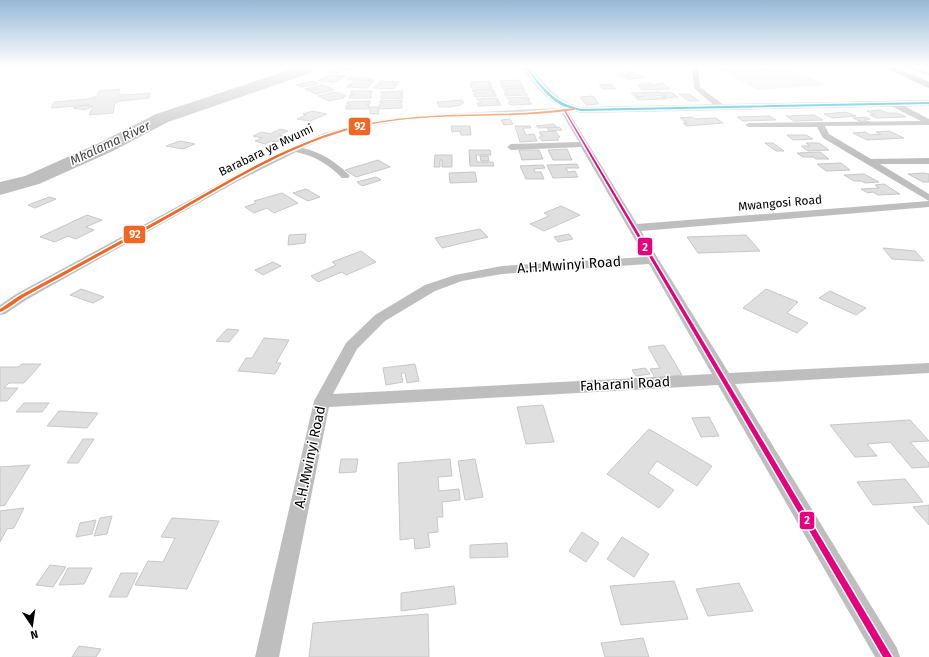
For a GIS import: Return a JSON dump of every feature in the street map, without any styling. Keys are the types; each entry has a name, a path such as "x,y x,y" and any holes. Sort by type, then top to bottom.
{"street":[{"path":"552,97 568,109 583,144 888,657"},
{"path":"708,97 722,108"},
{"path":"892,103 929,123"},
{"path":"568,109 597,111 929,103"},
{"name":"Barabara ya Mvumi","path":"0,311 21,297 86,260 235,179 295,149 330,134 382,122 421,117 568,109"},
{"path":"749,125 929,123"},
{"path":"793,125 812,130 826,136 929,198"},
{"path":"820,125 826,136"},
{"path":"511,147 583,144"},
{"path":"295,149 313,153 322,157 332,163 345,176"},
{"path":"868,162 929,160"},
{"name":"Mwangosi Road","path":"633,228 929,204"},
{"name":"A.H.Mwinyi Road","path":"267,657 322,401 351,346 380,318 430,288 459,278 502,270 653,260"},
{"name":"Faharani Road","path":"322,401 929,368"}],"building":[{"path":"95,97 149,97 149,98 120,101 115,103 113,113 89,115 93,106 89,105 51,108 54,102 88,99"},
{"path":"319,97 343,97 342,97 344,98 329,101"},
{"path":"349,97 371,97 371,98 349,98"},
{"path":"381,97 403,97 403,98 381,99"},
{"path":"528,97 530,100 527,100 532,104 510,105 508,102 512,102 507,98"},
{"path":"580,97 593,97 599,104 586,105"},
{"path":"635,97 644,97 641,97 664,97 667,99 638,100"},
{"path":"662,97 678,97 665,98"},
{"path":"683,97 693,97 699,101 689,101"},
{"path":"497,98 499,101 496,101 501,105 478,106 477,103 481,103 476,99"},
{"path":"402,100 402,103 399,103 402,105 402,108 379,109 379,105 383,105 380,101"},
{"path":"462,100 464,103 460,103 461,105 450,107 439,107 437,102"},
{"path":"370,101 370,104 366,104 369,105 369,109 346,109 346,106 350,106 347,102"},
{"path":"86,105 93,106 85,110 73,108"},
{"path":"370,107 378,107 379,114 370,114"},
{"path":"881,110 887,113 897,113 906,117 876,118 870,115 875,115 867,111"},
{"path":"312,111 327,114 310,121 297,119 306,115 303,114"},
{"path":"846,112 856,116 833,118 824,114"},
{"path":"814,115 823,120 794,121 786,116"},
{"path":"769,116 776,120 743,121 737,117"},
{"path":"692,117 695,119 716,118 723,123 687,126 683,123 687,123 680,118"},
{"path":"865,117 870,119 864,120 870,122 864,123 853,118"},
{"path":"510,119 513,124 504,125 501,120"},
{"path":"554,124 557,127 538,128 536,126"},
{"path":"451,126 470,126 471,135 461,135 460,131 452,132"},
{"path":"515,126 530,126 531,128 523,128 526,135 534,134 537,141 520,142"},
{"path":"559,127 562,130 549,131 547,128"},
{"path":"280,129 288,131 279,135 288,137 276,142 271,141 265,144 255,141 262,138 253,136 262,132 270,134"},
{"path":"555,131 560,137 557,138 559,140 542,141 539,137 542,137 539,132"},
{"path":"889,131 904,138 867,140 853,133 865,132 870,135 881,134 876,132"},
{"path":"787,135 806,135 813,139 793,140"},
{"path":"180,141 195,144 183,149 166,146"},
{"path":"765,143 773,143 784,151 776,151"},
{"path":"806,143 819,143 829,150 808,151 801,146 810,146"},
{"path":"567,149 572,160 553,160 548,150"},
{"path":"469,150 490,150 491,155 476,155 477,162 493,162 494,166 470,166"},
{"path":"519,150 539,150 543,159 522,160"},
{"path":"820,152 829,159 803,157 797,153"},
{"path":"435,155 452,155 452,167 442,167 442,160 440,160 440,167 434,167"},
{"path":"480,156 488,156 489,161 481,161"},
{"path":"378,160 390,167 356,177 345,170"},
{"path":"841,163 850,170 826,171 817,164"},
{"path":"577,164 579,168 566,168 568,172 575,171 578,177 553,178 547,165"},
{"path":"543,165 545,168 534,169 535,172 541,172 544,179 526,179 520,166"},
{"path":"475,172 477,182 450,183 449,173"},
{"path":"864,174 879,182 865,183 861,181 854,181 844,175"},
{"path":"908,174 929,174 929,182 923,182"},
{"path":"376,177 381,180 362,186 357,182"},
{"path":"884,184 900,194 878,195 873,192 868,193 861,189 879,188 875,185"},
{"path":"306,189 320,197 308,201 293,193"},
{"path":"282,193 298,203 274,213 267,208 254,213 245,207 256,203 254,201"},
{"path":"49,197 56,199 35,208 28,205"},
{"path":"561,206 580,215 544,231 530,224 549,216 544,213"},
{"path":"87,215 102,220 86,227 94,230 76,239 68,236 55,242 40,237"},
{"path":"480,229 488,237 442,248 435,238"},
{"path":"306,234 305,243 288,245 289,235"},
{"path":"569,234 573,239 558,242 554,237"},
{"path":"746,235 760,251 698,253 687,237"},
{"path":"883,248 915,251 924,261 892,259"},
{"path":"361,251 376,262 346,275 342,272 318,282 311,276 336,265 332,262"},
{"path":"273,262 281,266 263,275 255,270"},
{"path":"81,289 104,297 93,303 70,295"},
{"path":"766,289 798,302 787,313 808,323 797,333 743,308"},
{"path":"830,291 866,308 856,315 819,298"},
{"path":"227,329 239,330 229,342 216,341"},
{"path":"264,338 289,340 276,363 281,363 275,374 238,371 246,358 252,358"},
{"path":"664,345 682,375 655,378 650,369 660,368 648,347"},
{"path":"22,364 41,364 24,383 9,383 4,388 18,388 7,401 0,401 0,367 18,367"},
{"path":"415,364 419,381 407,383 405,373 401,373 403,382 386,385 383,368"},
{"path":"645,368 650,374 636,376 632,370"},
{"path":"24,403 49,403 42,412 16,412"},
{"path":"543,405 554,442 526,444 517,407"},
{"path":"59,411 98,413 87,428 47,426"},
{"path":"709,417 719,436 701,437 692,418"},
{"path":"910,420 929,441 910,442 929,463 929,467 912,468 890,442 867,444 877,456 855,457 830,425"},
{"path":"649,429 712,466 697,486 657,461 648,473 674,490 659,508 607,474"},
{"path":"83,439 94,439 78,463 67,463"},
{"path":"341,459 358,459 356,472 339,473"},
{"path":"450,459 452,476 438,477 439,491 459,489 460,500 442,502 443,517 437,517 438,532 428,533 430,547 415,549 414,538 400,540 398,463"},
{"path":"475,459 483,497 465,500 458,461"},
{"path":"30,465 5,505 0,506 0,467"},
{"path":"905,479 923,502 873,505 857,482"},
{"path":"929,505 929,525 913,507"},
{"path":"24,508 14,528 7,529 0,542 0,511"},
{"path":"112,516 107,534 94,536 100,518"},
{"path":"172,518 219,521 187,589 135,585 148,561 163,562 175,538 161,537"},
{"path":"96,520 92,534 76,537 80,523"},
{"path":"582,532 599,543 586,562 569,551"},
{"path":"622,537 649,554 634,577 607,559"},
{"path":"507,543 508,557 470,558 470,545"},
{"path":"50,565 66,567 53,587 36,585"},
{"path":"68,568 92,568 84,584 59,585"},
{"path":"121,573 138,573 127,597 109,597"},
{"path":"674,581 688,619 621,625 610,586"},
{"path":"739,583 753,611 708,616 696,589"},
{"path":"454,586 456,604 401,611 401,593"},
{"path":"428,614 429,657 309,657 313,623"},
{"path":"643,638 649,657 605,657 601,643"},
{"path":"79,646 101,649 96,657 72,657"}],"waterway":[{"name":"Mkalama River","path":"0,189 32,180 106,147 162,118 226,97"}],"transit line":[{"path":"552,97 563,105 581,110 929,103"},
{"name":"92","path":"0,311 21,297 245,173 296,148 321,138 348,129 400,119 549,112 574,109"},
{"name":"2","path":"564,110 888,657"}]}
